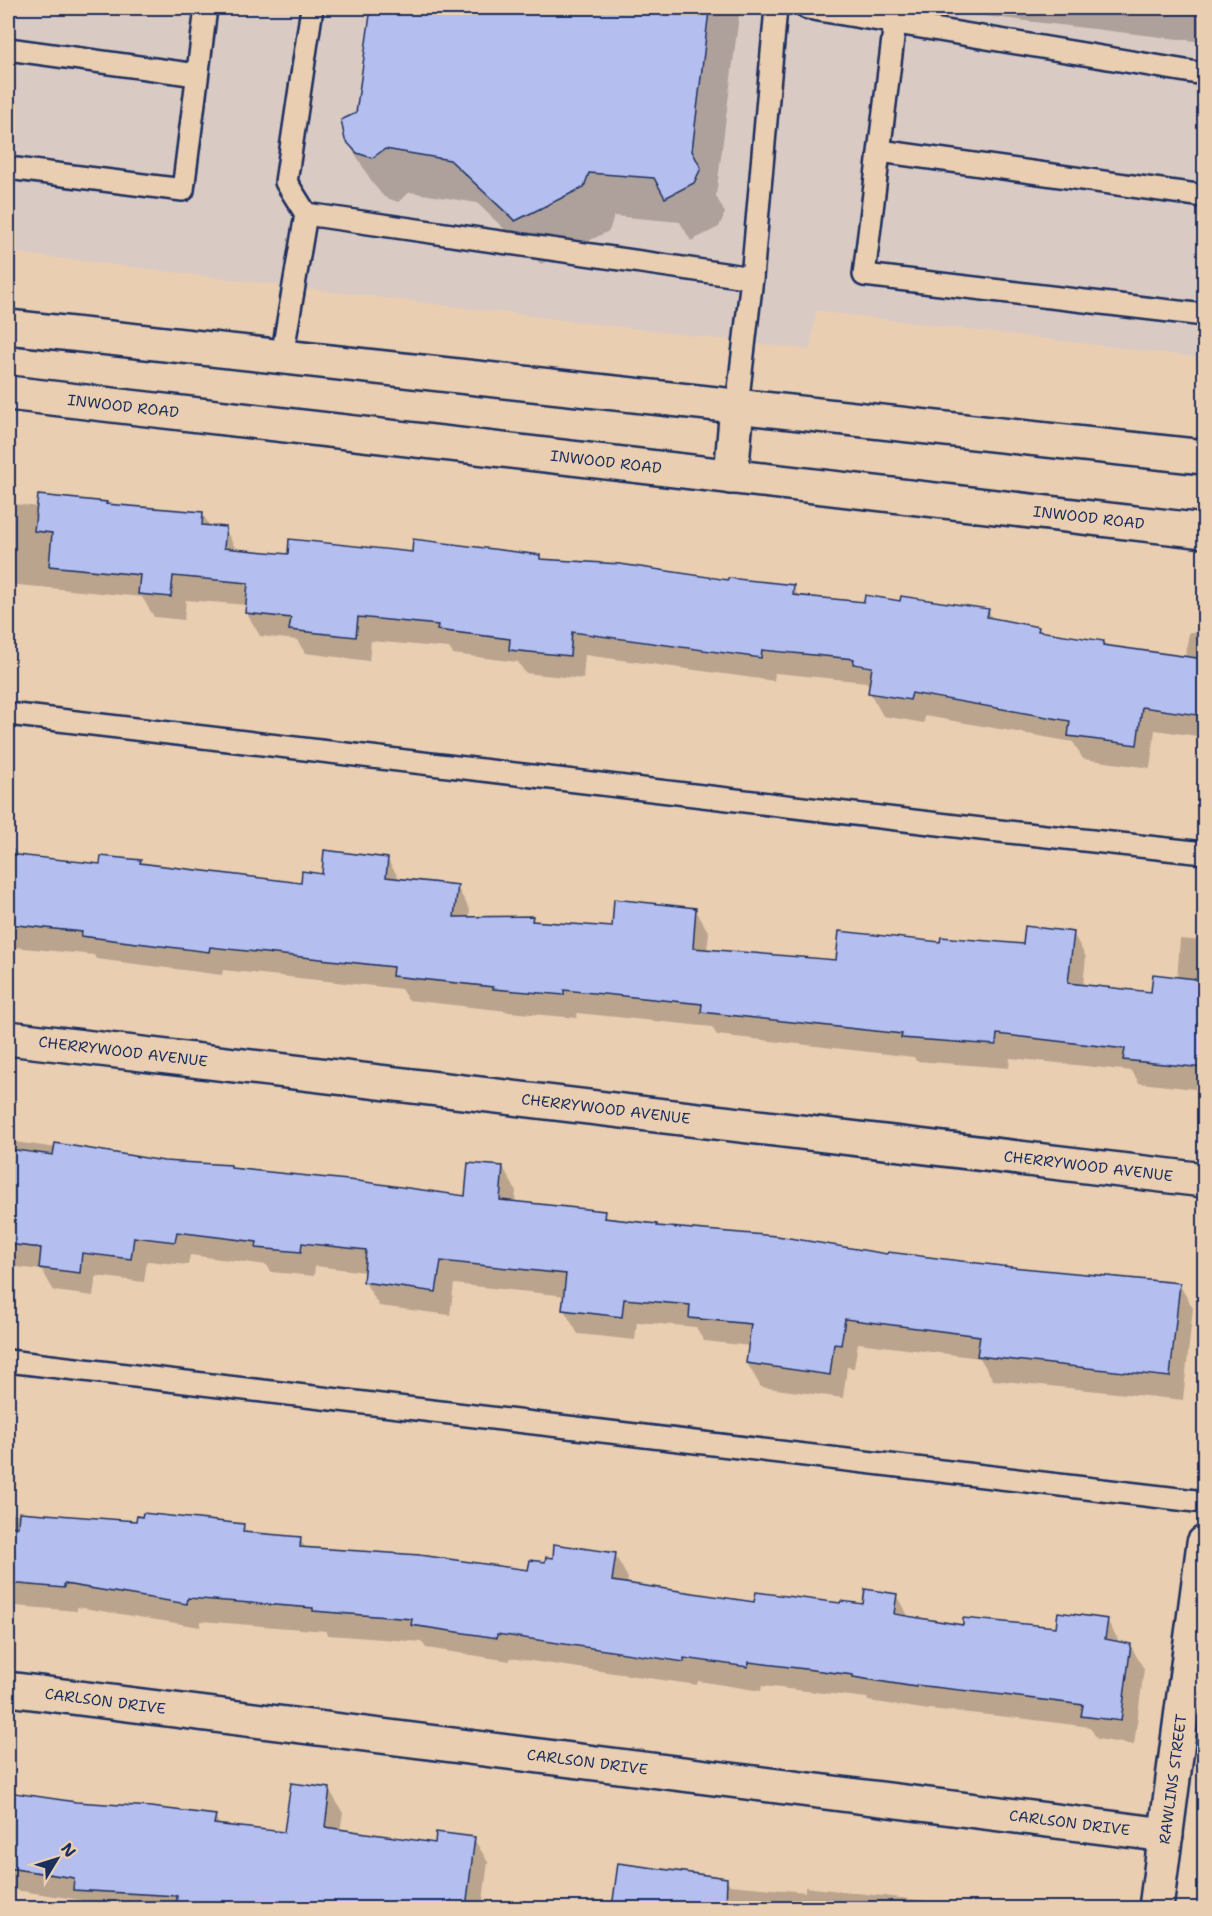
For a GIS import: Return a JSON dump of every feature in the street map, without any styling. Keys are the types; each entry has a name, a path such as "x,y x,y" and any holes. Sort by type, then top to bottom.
{"street":[{"path":"8,327 1204,457"},
{"name":"INWOOD ROAD","path":"8,393 1204,531"},
{"path":"731,477 737,406"},
{"name":"CHERRYWOOD AVENUE","path":"8,1038 1204,1180"},
{"name":"RAWLINS STREET","path":"1156,1908 1204,1543"},
{"name":"CARLSON DRIVE","path":"8,1689 1166,1835"}],"lane":[{"path":"8,168 183,190 206,8"},
{"path":"282,357 306,214 286,182 312,8"},
{"path":"737,406 752,278 776,8"},
{"path":"807,8 1204,74"},
{"path":"895,22 864,275 1204,315"},
{"path":"8,50 197,75"},
{"path":"880,151 1204,196"},
{"path":"306,214 752,278"},
{"path":"8,714 1204,853"},
{"path":"8,1361 1204,1502"}],"shaded area":[{"path":"8,8 1204,8 1204,358 816,311 810,350 8,252"}],"building":[{"path":"371,8 681,8 709,11 692,151 701,168 694,183 665,198 654,178 589,173 584,187 515,221 450,160 385,149 372,158 357,153 345,140 341,120 356,113"},
{"path":"38,495 107,502 106,504 203,512 202,525 226,527 224,548 288,554 289,539 412,552 413,539 540,555 540,559 620,564 728,580 728,578 794,585 793,595 864,602 865,595 900,601 901,596 989,609 987,617 1039,627 1038,631 1104,641 1103,645 1204,659 1204,716 1142,707 1137,745 1068,736 1070,721 912,693 910,700 868,693 872,667 853,664 854,659 762,650 761,658 572,632 570,656 509,650 510,639 437,630 438,625 358,617 356,637 289,630 291,618 245,613 248,583 173,576 171,597 138,594 140,575 49,566 52,533 34,531"},
{"path":"324,850 388,858 386,877 458,885 454,917 533,916 532,921 612,927 614,899 696,908 693,948 836,960 839,931 940,942 941,937 1023,944 1025,926 1074,932 1068,983 1151,992 1153,974 1204,980 1204,1068 1123,1060 1125,1049 997,1034 996,1045 901,1038 902,1034 701,1012 702,1004 564,990 564,995 493,989 493,987 392,976 393,967 210,947 209,952 81,936 82,932 8,924 8,854 100,864 101,856 301,883 302,871 322,874"},
{"path":"55,1143 164,1161 231,1165 231,1168 358,1181 465,1196 468,1163 503,1166 500,1200 605,1211 604,1218 657,1224 657,1226 777,1236 887,1254 888,1252 1002,1266 1180,1283 1170,1377 977,1356 980,1336 845,1319 841,1345 834,1344 830,1375 746,1363 751,1324 689,1318 690,1305 624,1299 622,1317 562,1310 566,1274 441,1261 436,1292 363,1282 366,1250 302,1243 301,1252 256,1248 257,1242 177,1232 175,1242 134,1237 131,1259 82,1253 80,1273 39,1268 41,1248 8,1244 8,1149 53,1155"},
{"path":"19,1512 136,1521 137,1516 142,1517 143,1513 244,1524 243,1532 301,1537 300,1547 420,1555 528,1570 530,1560 545,1562 546,1557 553,1558 554,1544 616,1553 612,1581 754,1602 756,1592 863,1604 865,1589 897,1594 894,1614 963,1625 963,1618 1056,1627 1058,1612 1108,1619 1105,1639 1131,1644 1121,1721 1081,1716 1083,1705 916,1685 916,1687 853,1677 853,1675 749,1662 748,1667 684,1658 684,1662 497,1634 497,1638 411,1625 412,1619 188,1598 187,1604 64,1584 64,1588 8,1583 8,1526 18,1527"},
{"path":"291,1783 330,1788 325,1827 435,1843 436,1832 475,1837 466,1908 176,1908 177,1896 73,1890 74,1878 8,1868 8,1792 76,1802 151,1807 216,1815 214,1824 284,1832"},
{"path":"618,1863 727,1878 726,1908 612,1908"}]}
